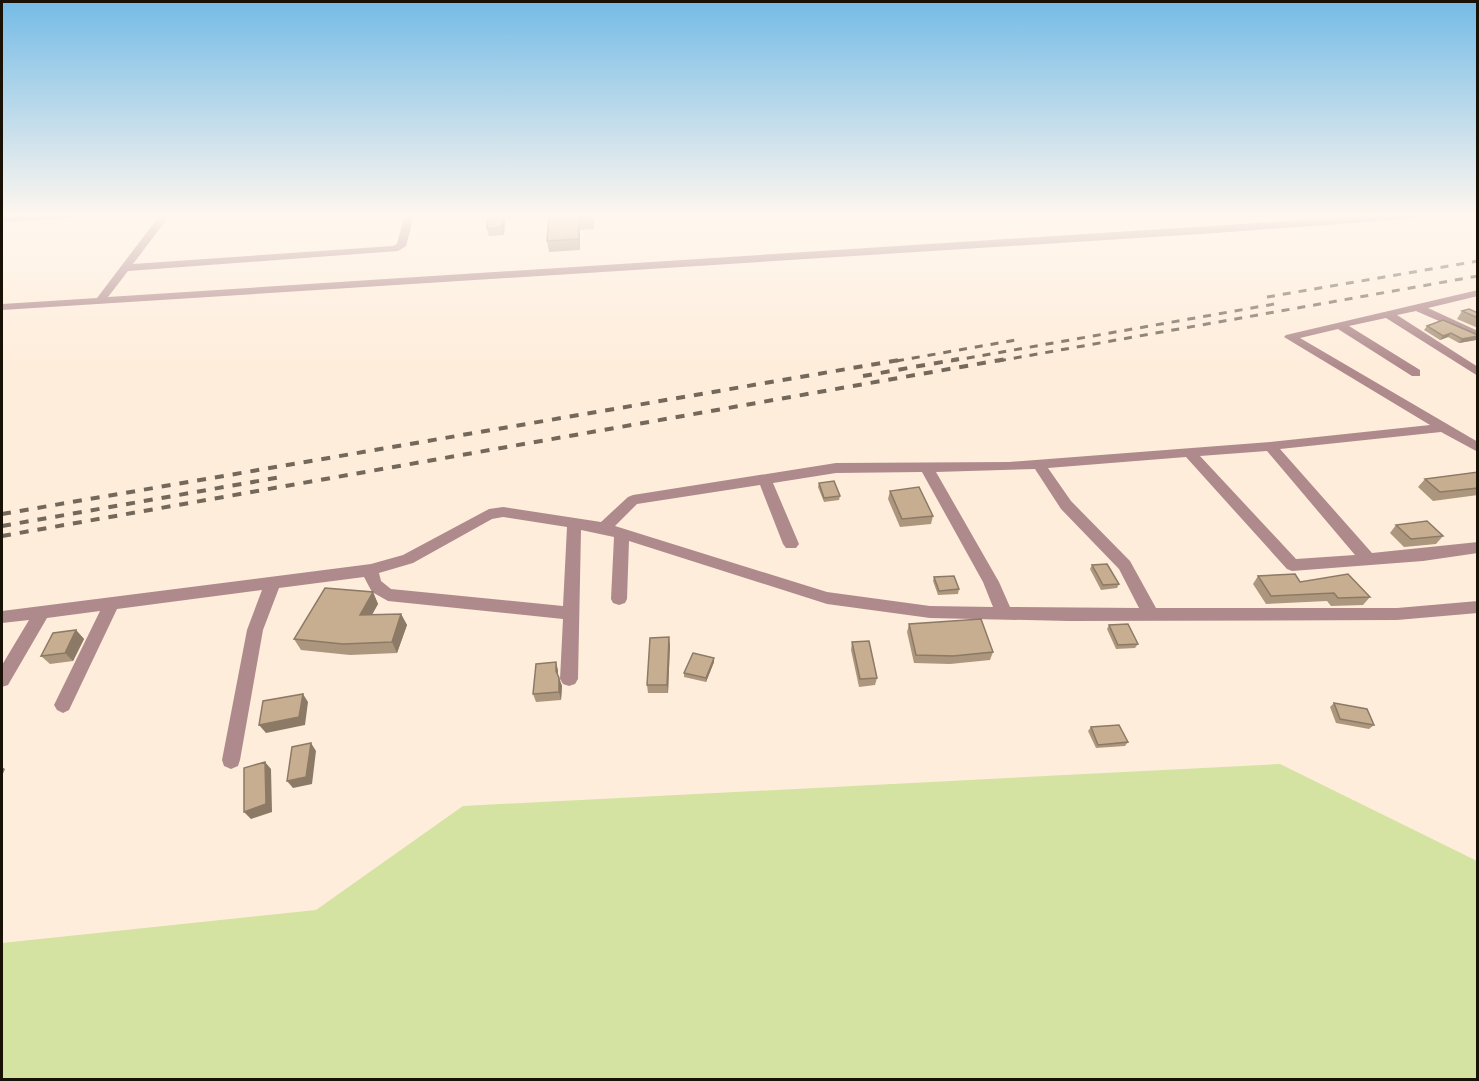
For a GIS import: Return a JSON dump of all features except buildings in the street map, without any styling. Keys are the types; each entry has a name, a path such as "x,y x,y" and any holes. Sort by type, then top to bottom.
{"street":[{"path":"100,301 127,265"},
{"path":"125,268 161,265"},
{"path":"2,307 645,265"},
{"path":"1478,294 1386,313 1290,337 1478,448"},
{"path":"1418,307 1478,335"},
{"path":"1386,313 1478,373"},
{"path":"1339,325 1416,373"},
{"path":"604,528 633,500 836,468 1009,467 1270,446 1441,428"},
{"path":"1270,446 1368,559"},
{"path":"1188,451 1292,565 1423,555 1478,547"},
{"path":"1038,464 1066,506 1125,565 1151,615"},
{"path":"926,467 991,582 1004,614"},
{"path":"764,478 791,544"},
{"path":"2,617 371,570 408,559 489,514 504,512 604,528 827,598 930,612 1151,615 1397,614 1478,607"},
{"path":"568,679 574,525"},
{"path":"619,599 622,534"},
{"path":"371,570 371,580 376,588 388,595 571,613"},
{"path":"231,760 255,630 273,582"},
{"path":"63,705 111,604"},
{"path":"2,680 42,612"}],"green space":[{"path":"1280,764 1477,861 1477,1079 2,1079 2,943 316,910 463,806"}],"railway":[{"path":"1267,297 1452,265"},
{"path":"998,361 1478,276"},
{"path":"951,361 1280,303"},
{"path":"896,361 1016,340"},
{"path":"2,514 905,359"},
{"path":"863,376 959,359"},
{"path":"2,536 1006,359"},
{"path":"2,526 281,477"}]}
